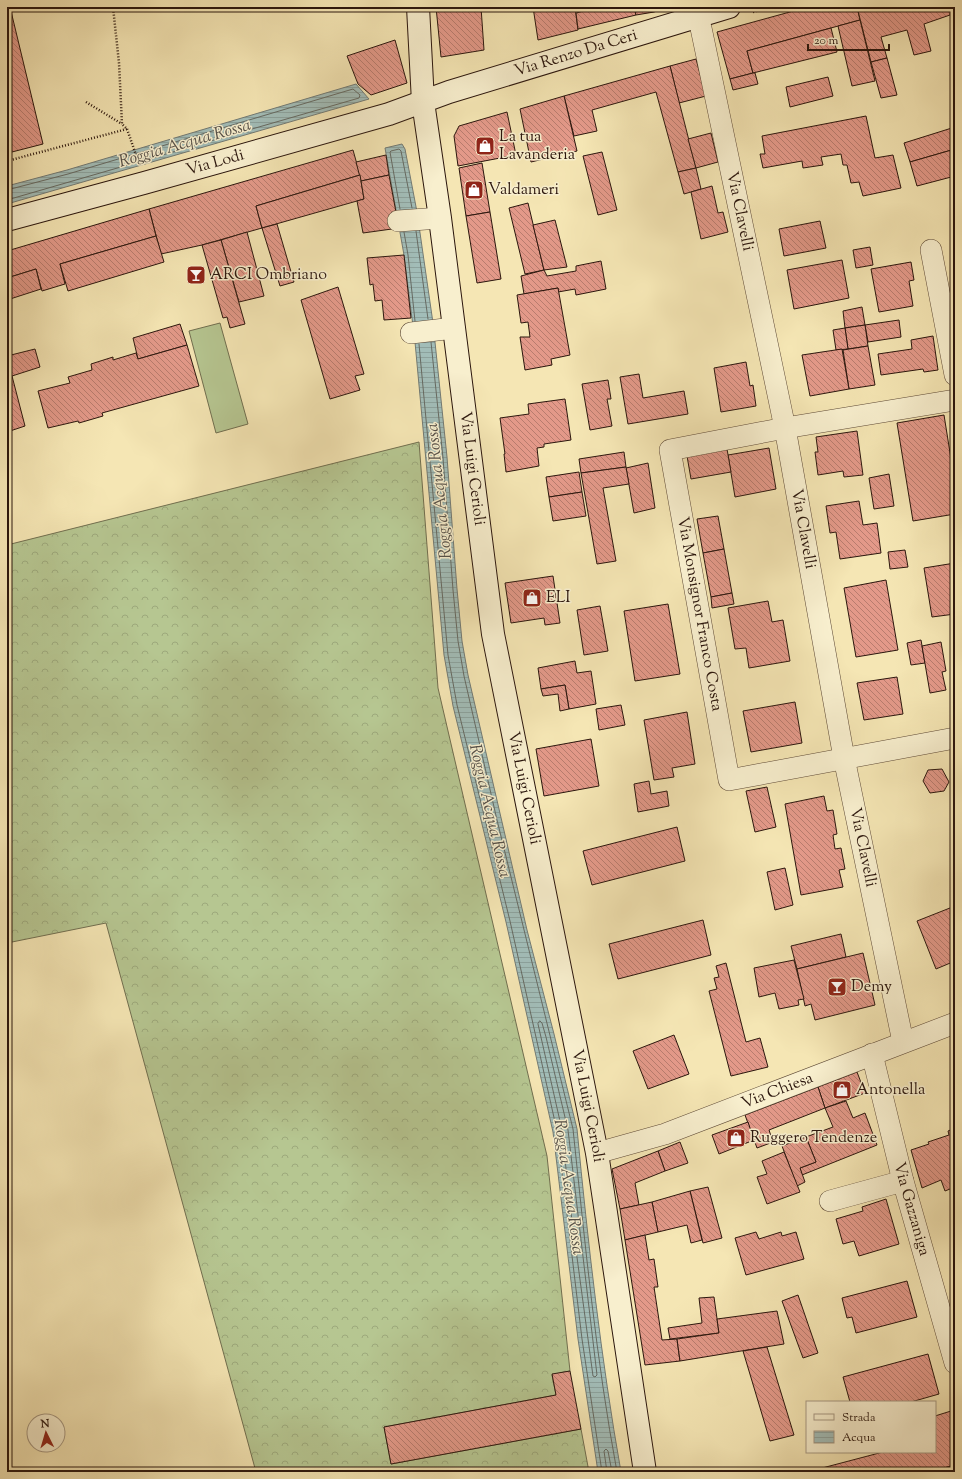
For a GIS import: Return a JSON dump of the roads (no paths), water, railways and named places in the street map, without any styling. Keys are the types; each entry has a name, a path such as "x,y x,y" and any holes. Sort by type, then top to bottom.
{"street":[{"name":"Via Luigi Cerioli","path":"418,7 423,102 440,218 493,634 597,1153 645,1472"},
{"name":"Via Renzo Da Ceri","path":"423,102 449,92 729,7"},
{"name":"Via Clavelli","path":"697,16 701,28 785,428 844,758 903,1042"},
{"name":"Via Lodi","path":"7,220 381,116 423,102"},
{"path":"398,221 440,218"},
{"path":"931,250 955,376"},
{"path":"411,333 454,328"},
{"path":"785,428 955,400"},
{"name":"Via Monsignor Franco Costa","path":"785,428 670,450 729,780 844,758"},
{"path":"844,758 955,738"},
{"name":"Via Chiesa","path":"597,1153 665,1134 955,1023"},
{"name":"Via Gazzaniga","path":"872,1054 903,1181 955,1363"},
{"path":"830,1201 903,1181"}],"water":[{"name":"Roggia Acqua Rossa","path":"356,84 369,99 7,204 7,186 67,170"},
{"path":"402,144 405,149 417,212 433,323 447,457 462,641 468,675 527,930 577,1129 607,1387 621,1472 598,1472 578,1339 553,1132 506,922 453,706 444,655 415,342 404,255 385,148"}],"place":[{"name":"La tua Lavanderia","path":"485,146"},
{"name":"Valdameri","path":"474,190"},
{"name":"ARCI Ombriano","path":"196,275"},
{"name":"ELI","path":"532,598"},
{"name":"Demy","path":"837,987"},
{"name":"Antonella","path":"842,1090"},
{"name":"Ruggero Tendenze","path":"736,1138"}]}
